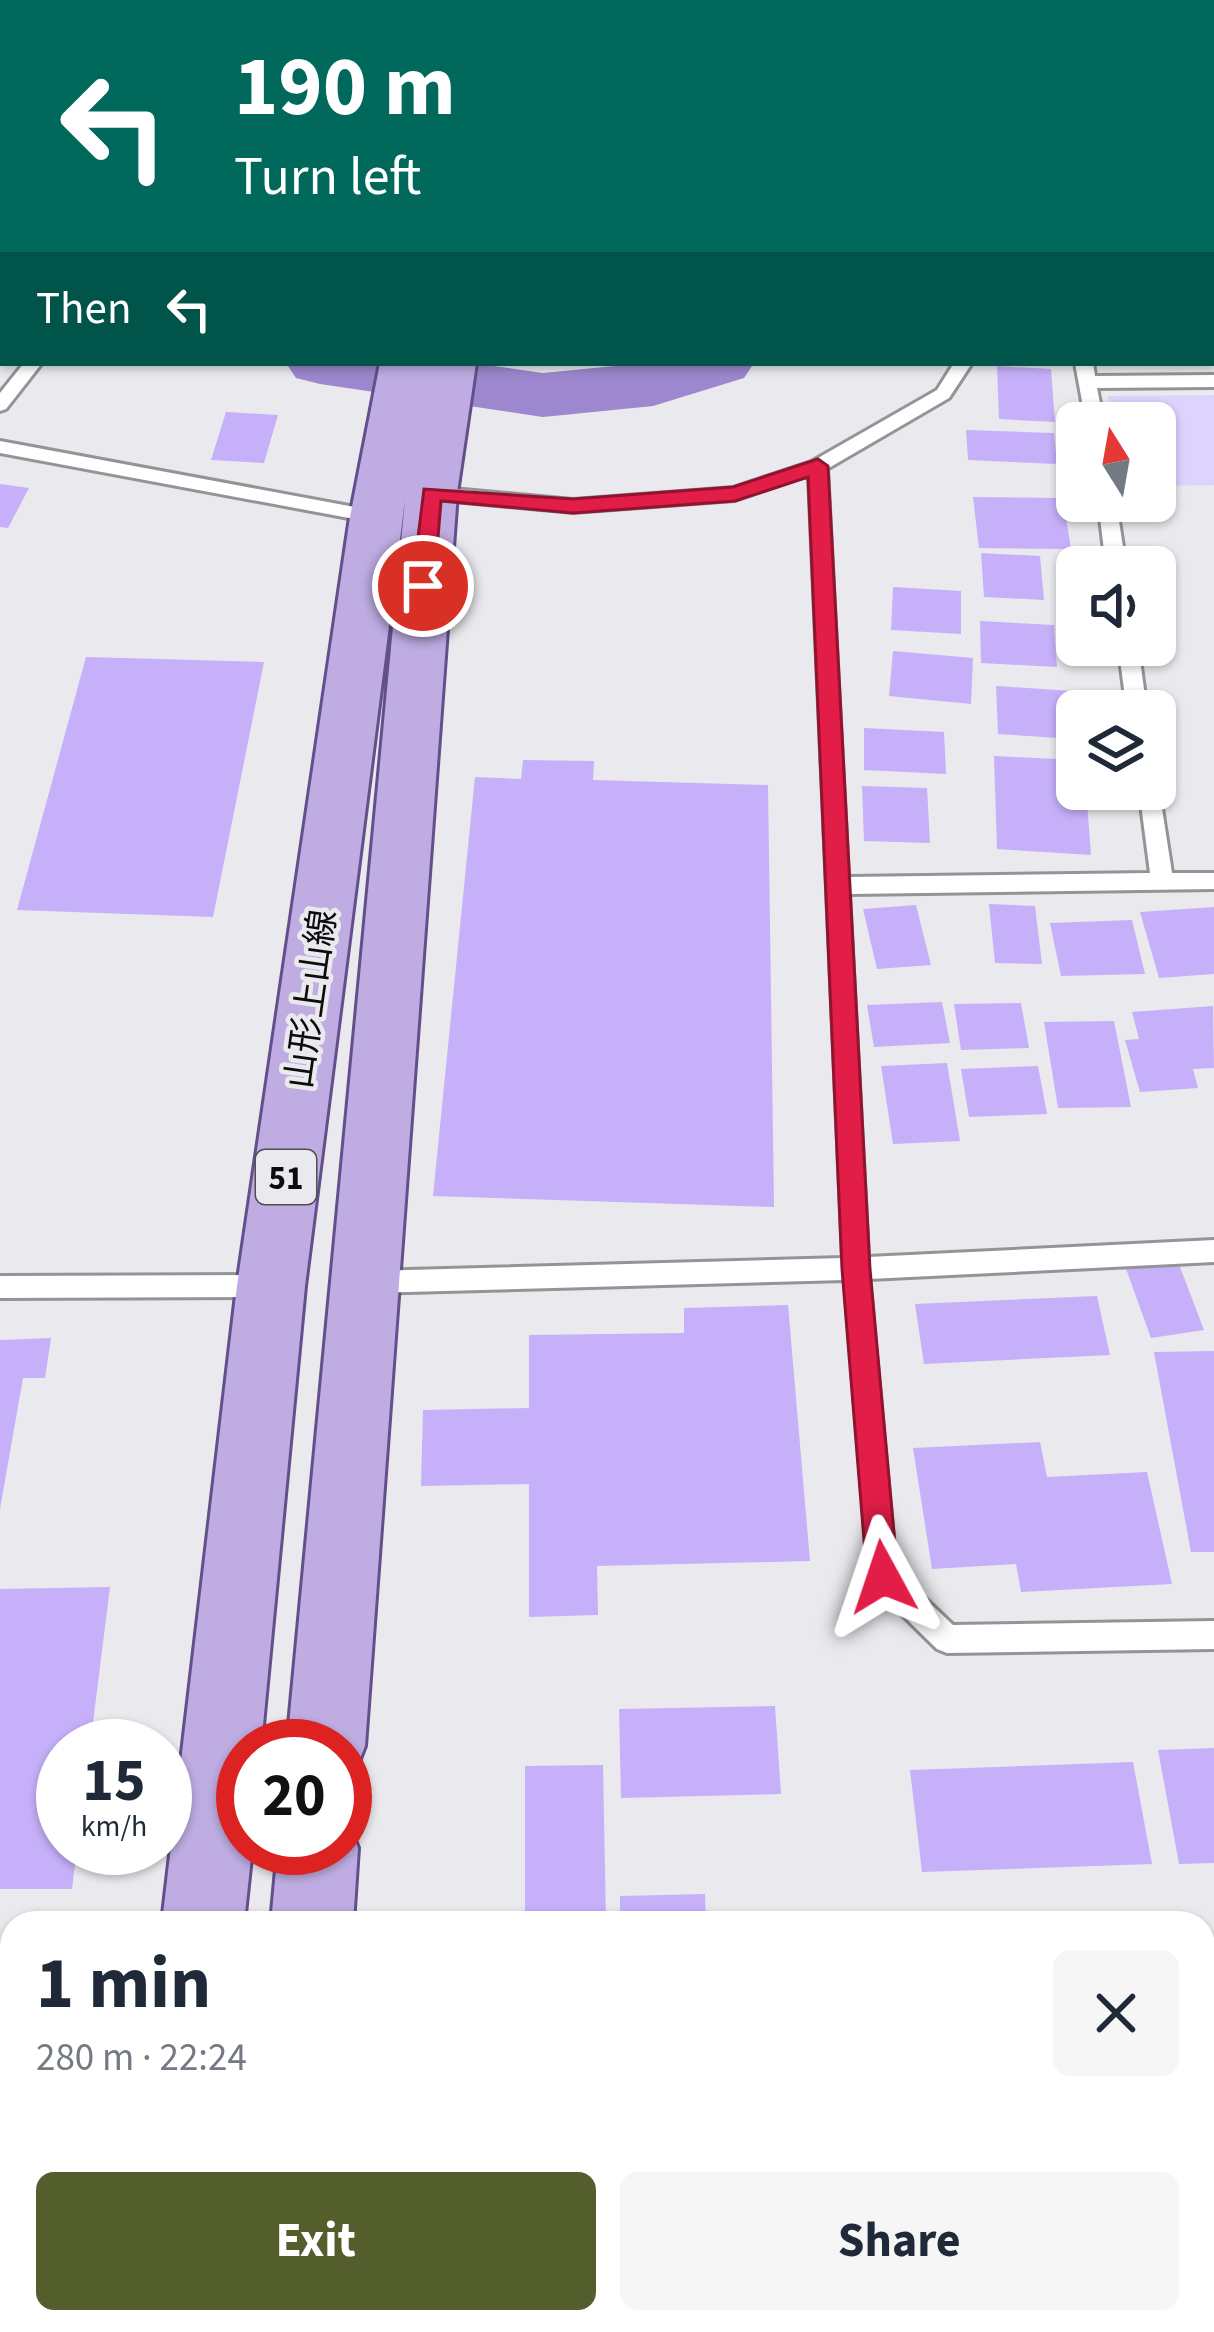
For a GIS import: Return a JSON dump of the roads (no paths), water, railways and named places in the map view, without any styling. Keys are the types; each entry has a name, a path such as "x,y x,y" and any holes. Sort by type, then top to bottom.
{"main road":[{"name":"山形上山線","path":"328,1719 362,1282 410,469 404,366"},
{"name":"山形上山線","path":"204,1911 271,1286 410,469 451,366"},
{"path":"313,1911 316,1875"}],"lane":[{"path":"0,405 31,366"},
{"path":"0,447 410,469 573,506 735,494 818,466 943,394 961,366"},
{"path":"1092,402 1087,372 1214,381"},
{"path":"818,466 856,1269 883,1577 947,1640 1214,1635"},
{"path":"1152,810 1162,882"},
{"path":"837,886 1214,881"},
{"path":"362,1282 856,1269 1214,1251"},
{"path":"0,1287 271,1286"}],"waterway":[{"path":"341,366 543,395 653,384 710,366"}]}
